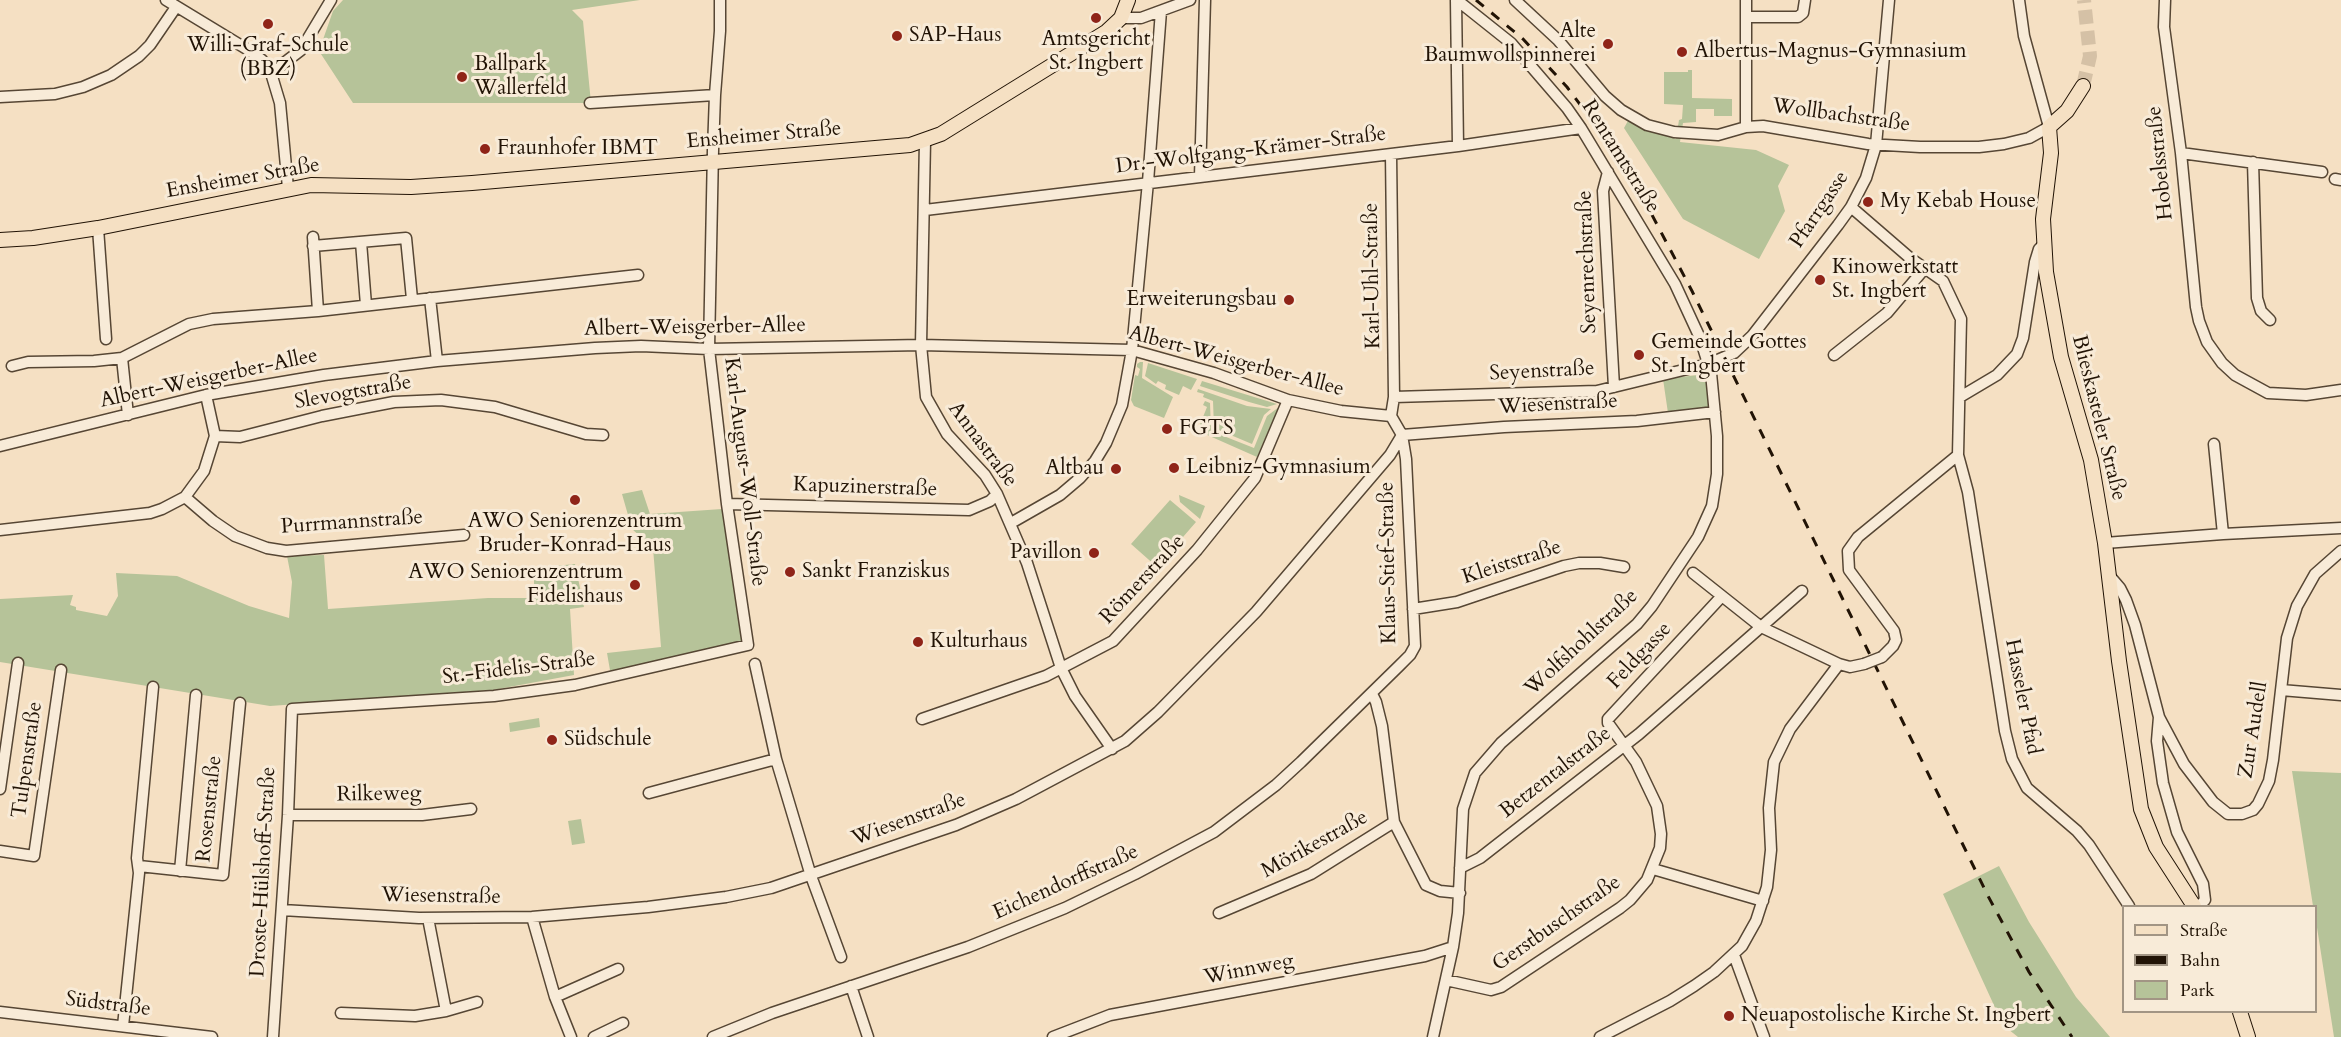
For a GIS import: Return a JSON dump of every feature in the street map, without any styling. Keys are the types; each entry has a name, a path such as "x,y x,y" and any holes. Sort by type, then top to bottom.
{"main road":[{"name":"Ensheimer Straße","path":"0,240 33,238 98,228 288,188 327,184 411,187 472,183 714,160 888,147 926,141 1106,32 1121,18 1128,0"},
{"name":"Wollbachstraße","path":"2049,127 2067,111 2083,86"},
{"name":"Blieskasteler Straße","path":"2049,127 2051,153 2043,219 2043,245 2059,347 2091,460 2105,543 2107,574 2141,809 2156,847 2193,905"},
{"path":"2241,1013 2248,1037"}],"street":[{"path":"166,0 250,51 262,60 271,73 280,103 288,188"},
{"path":"271,73 301,50 331,0"},
{"name":"Karl-August-Woll-Straße","path":"720,0 715,94 709,348 727,504 748,645"},
{"path":"1121,18 1141,18 1190,0"},
{"path":"1200,177 1205,0"},
{"path":"1457,0 1458,146"},
{"name":"Rentamtstraße","path":"1457,0 1511,43 1581,128 1675,285 1691,315 1708,364"},
{"name":"Wollbachstraße","path":"1515,0 1558,40 1605,96 1633,118 1659,129 1701,135 1727,134 1746,127 1762,126 1876,145 1920,147 1992,146 2029,138 2049,127"},
{"path":"1746,0 1746,127"},
{"path":"1746,17 1798,17 1803,13 1804,0"},
{"name":"Pfarrgasse","path":"1708,364 1734,353 1752,336 1851,207 1866,178 1876,145 1889,0"},
{"name":"Blieskasteler Straße","path":"2019,0 2024,36 2049,127"},
{"name":"Hobelsstraße","path":"2165,0 2164,27 2181,153 2199,321 2207,342 2222,363 2235,375 2268,393 2306,395 2341,390"},
{"path":"0,97 55,94 83,87 111,75 139,56 150,45 176,7"},
{"path":"1011,523 1060,495 1095,460 1106,443 1122,405 1132,350 1161,11"},
{"path":"590,103 715,94"},
{"name":"Dr.-Wolfgang-Krämer-Straße","path":"925,210 1458,146 1581,128"},
{"name":"Annastraße","path":"926,141 921,345 926,397 931,410 947,434 978,467 997,494 1011,523 1040,599 1061,668 1075,696 1112,748"},
{"path":"2181,153 2322,172"},
{"name":"Karl-Uhl-Straße","path":"1391,154 1394,398"},
{"path":"2253,162 2257,298 2261,311 2270,320"},
{"name":"Seyenrechstraße","path":"1608,172 1603,191 1614,387"},
{"name":"Hasseler Pfad","path":"1851,207 1943,281 1961,319 1958,455 1968,492 2005,731 2012,759 2027,788 2089,844 2128,905"},
{"path":"98,228 106,339"},
{"path":"318,311 313,241 361,242 406,238 412,299"},
{"path":"361,242 366,305"},
{"path":"1960,397 1997,375 2017,354 2023,338 2035,262 2039,249 2043,245"},
{"path":"1834,355 1887,312 1925,268"},
{"path":"12,366 28,362 94,361 122,358 189,324 254,315 318,311 638,275"},
{"path":"430,298 437,361"},
{"name":"Albert-Weisgerber-Allee","path":"0,446 206,395 324,375 437,361 645,346 709,348 921,345 1132,350 1214,373 1288,400 1341,411 1391,416"},
{"path":"122,358 128,415"},
{"name":"Seyenstraße","path":"1394,398 1576,393 1614,387 1708,364"},
{"name":"Wolfshohlstraße","path":"1460,868 1463,809 1475,773 1507,737 1636,624 1664,591 1698,537 1712,506 1715,490 1715,412 1708,364"},
{"path":"0,530 150,513 185,497 204,471 215,436 206,395"},
{"path":"1394,398 1391,416 1402,435"},
{"name":"Slevogtstraße","path":"215,436 240,437 394,402 441,400 495,407 586,434 603,435"},
{"name":"Römerstraße","path":"922,718 1046,676 1113,641 1229,512 1255,478 1288,400"},
{"name":"Wiesenstraße","path":"282,910 428,918 532,917 648,907 726,897 771,888 811,876 956,825 1016,799 1125,741 1158,712 1256,612 1390,455 1402,435 1504,427 1637,421 1715,412"},
{"name":"Klaus-Stief-Straße","path":"1385,680 1410,655 1415,646 1406,459 1402,435"},
{"path":"2214,444 2223,534"},
{"path":"1693,573 1761,627 1839,664 1850,668 1882,657 1896,640 1894,631 1849,570 1848,551 1858,537 1958,455"},
{"name":"Kapuzinerstraße","path":"727,504 969,510 990,501 997,494"},
{"name":"Purrmannstraße","path":"185,497 235,536 267,548 286,550 464,535"},
{"path":"2105,543 2341,528"},
{"name":"Zur Audell","path":"2107,574 2120,588 2126,600 2160,717 2184,764 2200,788 2222,810 2234,815 2253,810 2269,781 2287,638 2297,606 2315,574 2341,551"},
{"name":"Kleiststraße","path":"1413,609 1457,602 1579,563 1600,563 1624,567"},
{"name":"Betzentalstraße","path":"1460,868 1480,858 1624,745 1802,591"},
{"name":"Feldgasse","path":"1624,745 1608,723 1608,719 1722,596"},
{"name":"St.-Fidelis-Straße","path":"292,708 494,696 575,685 748,645"},
{"name":"Tulpenstraße","path":"0,789 18,663"},
{"path":"755,664 776,759 811,876 841,957"},
{"path":"1600,1037 1670,1001 1714,972 1734,955 1749,935 1763,902 1770,869 1769,807 1774,762 1790,729 1839,664"},
{"name":"Tulpenstraße","path":"0,851 34,856 61,670"},
{"name":"Eichendorffstraße","path":"713,1037 754,1020 1016,929 1065,908 1176,853 1214,831 1276,785 1385,680"},
{"path":"123,1026 139,866 137,858 153,687"},
{"path":"2281,690 2341,695"},
{"path":"1372,694 1382,726 1394,822 1426,885 1440,891 1460,893"},
{"name":"Rosenstraße","path":"180,870 196,695"},
{"name":"Rosenstraße","path":"139,866 223,874 240,703"},
{"name":"Droste-Hülshoff-Straße","path":"273,1037 288,815 292,708"},
{"path":"2160,717 2157,741 2163,783 2177,832 2203,884 2205,900 2200,905"},
{"name":"Gerstbuschstraße","path":"1446,980 1491,990 1501,987 1620,908 1640,890 1653,869 1660,848 1661,834 1657,806 1645,778 1624,745"},
{"path":"649,793 776,759"},
{"name":"Rilkeweg","path":"288,815 422,815 471,809"},
{"name":"Mörikestraße","path":"1219,913 1298,882 1394,822"},
{"path":"1433,1037 1453,947 1460,893 1460,868"},
{"path":"1653,869 1763,902"},
{"path":"532,917 555,997 570,1037"},
{"path":"428,918 446,1011"},
{"name":"Winnweg","path":"1053,1037 1110,1015 1425,956 1453,947"},
{"path":"1734,955 1764,1037"},
{"path":"555,997 618,969"},
{"path":"851,986 868,1037"},
{"path":"341,1013 415,1016 446,1011 477,1002"},
{"name":"Südstraße","path":"0,1012 212,1037"},
{"path":"594,1037 623,1023"}],"green space":[{"name":"Ballpark Wallerfeld","path":"343,0 640,0 572,10 583,21 591,103 353,103 319,51 333,11"},
{"path":"1692,70 1692,98 1732,99 1732,116 1714,116 1714,109 1696,109 1696,122 1683,123 1680,142 1756,150 1789,165 1778,186 1785,211 1759,259 1683,219 1624,128 1629,119 1676,139 1679,120 1682,119 1683,105 1664,104 1664,72 1688,72"},
{"path":"1143,362 1142,378 1173,397 1164,418 1134,406 1131,400 1135,375 1138,376 1140,369 1137,364"},
{"path":"1148,363 1197,379 1191,390 1183,386 1179,395 1165,389 1166,385 1158,381 1156,384 1145,376"},
{"path":"1707,374 1711,410 1668,413 1663,379"},
{"path":"1202,381 1277,404 1267,407 1249,402 1200,386"},
{"path":"1198,389 1247,406 1271,409 1264,415 1252,444 1214,428 1213,401 1203,397 1204,394 1197,392"},
{"path":"1205,401 1210,403 1211,431 1254,448 1267,416 1279,407 1257,457 1205,434 1206,430 1199,427 1207,407 1203,405"},
{"path":"642,490 650,514 722,509 742,641 611,676 607,653 661,647 653,548 632,529 622,494"},
{"path":"1179,495 1205,506 1200,519 1180,502"},
{"path":"1170,500 1196,522 1157,567 1131,544"},
{"path":"324,555 328,609 488,598 534,598 534,568 575,564 584,607 570,609 574,675 493,690 270,706 0,662 0,599 73,595 70,605 76,607 76,610 107,616 118,596 116,573 177,576 249,606 289,618 292,582 287,556"},
{"path":"539,718 540,727 510,732 509,723"},
{"path":"2292,771 2341,773 2341,1037 2334,1037 2317,927 2317,905 2313,905"},
{"path":"581,819 585,843 572,845 568,821"},
{"path":"1999,866 2029,922 2076,997 2110,1037 2018,1037 2003,1025 1943,894"}],"tunnel":[{"path":"2083,86 2090,56 2084,0"}],"railway":[{"path":"1476,0 1523,39 1567,87 1612,147 1641,194 1692,291 1988,896 2029,972 2072,1037"}],"place":[{"name":"Amtsgericht St. Ingbert","path":"1096,18"},
{"name":"Willi-Graf-Schule (BBZ)","path":"268,24"},
{"name":"SAP-Haus","path":"897,36"},
{"name":"Alte Baumwollspinnerei","path":"1608,44"},
{"name":"Albertus-Magnus-Gymnasium","path":"1682,52"},
{"name":"Ballpark Wallerfeld","path":"462,77"},
{"name":"Fraunhofer IBMT","path":"485,149"},
{"name":"My Kebab House","path":"1868,202"},
{"name":"Kinowerkstatt St. Ingbert","path":"1820,280"},
{"name":"Erweiterungsbau","path":"1289,300"},
{"name":"Gemeinde Gottes St. Ingbert","path":"1639,355"},
{"name":"FGTS","path":"1167,429"},
{"name":"Leibniz-Gymnasium","path":"1174,468"},
{"name":"Altbau","path":"1116,469"},
{"name":"AWO Seniorenzentrum Bruder-Konrad-Haus","path":"575,500"},
{"name":"Pavillon","path":"1094,553"},
{"name":"Sankt Franziskus","path":"790,572"},
{"name":"AWO Seniorenzentrum Fidelishaus","path":"635,585"},
{"name":"Kulturhaus","path":"918,642"},
{"name":"Südschule","path":"552,740"},
{"name":"Neuapostolische Kirche St. Ingbert","path":"1729,1016"}]}
